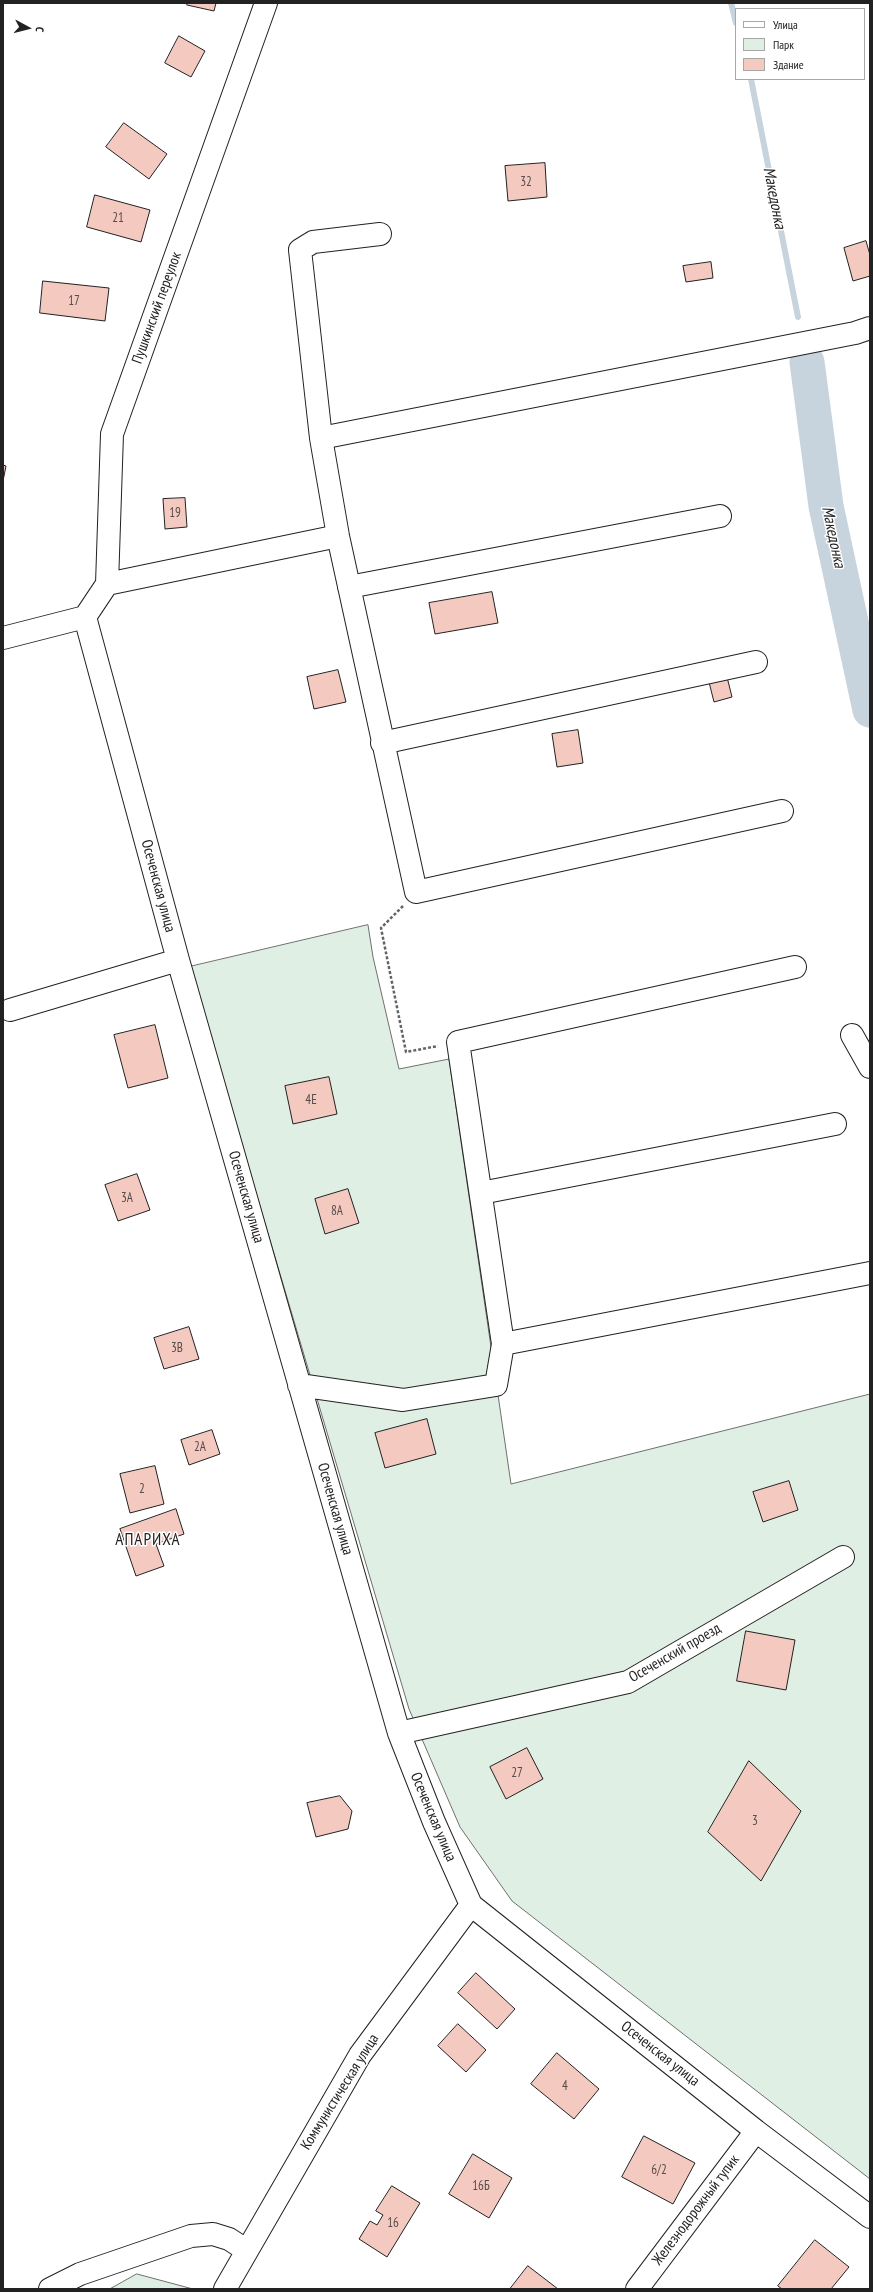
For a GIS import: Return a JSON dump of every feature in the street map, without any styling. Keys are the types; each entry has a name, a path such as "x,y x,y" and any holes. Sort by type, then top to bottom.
{"street":[{"name":"Пушкинский переулок","path":"107,584 112,434 266,3"},
{"path":"380,234 312,242 300,250 321,438 338,536 416,892 782,811"},
{"path":"321,438 855,333 870,328"},
{"path":"349,587 720,516"},
{"path":"3,638 85,617 107,584 338,536"},
{"name":"Осеченская улица","path":"85,617 178,960 399,1733 434,1822 471,1905 756,2131 870,2217"},
{"path":"382,742 756,662"},
{"path":"10,1010 178,960"},
{"path":"299,1384 403,1400 496,1386 503,1344 458,1042 796,967"},
{"path":"852,1035 870,1067"},
{"path":"481,1193 836,1124"},
{"path":"503,1344 870,1273"},
{"name":"Осеченский проезд","path":"399,1733 628,1682 843,1557"},
{"name":"Коммунистическая улица","path":"225,2289 246,2250 360,2055 471,1905"},
{"name":"Железнодорожный тупик","path":"637,2289 756,2131"},
{"path":"50,2289 80,2274 191,2236 213,2234 229,2239 246,2250"}],"path":[{"path":"416,892 382,928 406,1052 458,1042"}],"green space":[{"path":"368,925 373,957 399,1069 449,1059 511,1484 870,1394 870,2179 512,1901 460,1827 409,1709 189,967"},
{"path":"137,2274 193,2289 110,2289"}],"building":[{"path":"188,3 216,3 214,11 187,5"},
{"path":"179,36 205,51 191,77 165,63"},
{"path":"124,123 167,154 149,179 106,147"},
{"path":"545,163 547,197 508,201 505,166"},
{"path":"95,195 150,210 141,242 87,227"},
{"path":"866,241 870,255 870,276 853,281 844,248"},
{"path":"711,262 713,278 686,282 683,266"},
{"path":"43,281 109,288 105,321 40,313"},
{"path":"3,465 6,466 3,481"},
{"path":"185,498 187,527 165,529 163,499"},
{"path":"492,592 498,623 435,634 429,603"},
{"path":"338,670 346,702 314,709 307,677"},
{"path":"726,673 732,697 714,702 708,678"},
{"path":"578,730 583,763 557,767 552,734"},
{"path":"155,1025 168,1078 128,1088 114,1035"},
{"path":"329,1077 337,1114 293,1124 285,1086"},
{"path":"137,1174 150,1210 118,1221 105,1185"},
{"path":"348,1189 359,1223 325,1234 315,1199"},
{"path":"189,1327 199,1359 164,1369 154,1338"},
{"path":"427,1419 436,1454 385,1468 375,1433"},
{"path":"212,1430 220,1454 189,1465 181,1440"},
{"path":"155,1466 164,1504 130,1513 120,1474"},
{"path":"789,1481 798,1510 763,1522 753,1492"},
{"path":"176,1509 184,1534 156,1544 164,1566 136,1576 120,1529"},
{"path":"746,1631 795,1640 786,1690 737,1681"},
{"path":"527,1748 543,1779 506,1799 490,1767"},
{"path":"749,1761 801,1811 761,1881 708,1832"},
{"path":"340,1796 352,1811 348,1829 316,1837 307,1803"},
{"path":"476,1973 515,2009 497,2029 458,1993"},
{"path":"458,2024 486,2050 466,2072 438,2046"},
{"path":"557,2053 599,2089 574,2119 531,2084"},
{"path":"644,2136 695,2163 673,2204 622,2177"},
{"path":"473,2154 512,2178 489,2218 449,2194"},
{"path":"392,2186 420,2203 387,2257 359,2239 370,2221 377,2225 383,2215 376,2211"},
{"path":"815,2240 849,2267 831,2289 782,2289 778,2286"},
{"path":"528,2266 558,2289 510,2289"}],"waterway":[{"name":"Македонка","path":"731,3 735,19"},
{"name":"Македонка","path":"751,80 798,317"},
{"name":"Македонка","path":"807,362 826,506 870,710"}],"district":[{"name":"АПАРИХА","path":"148,1540"}]}
